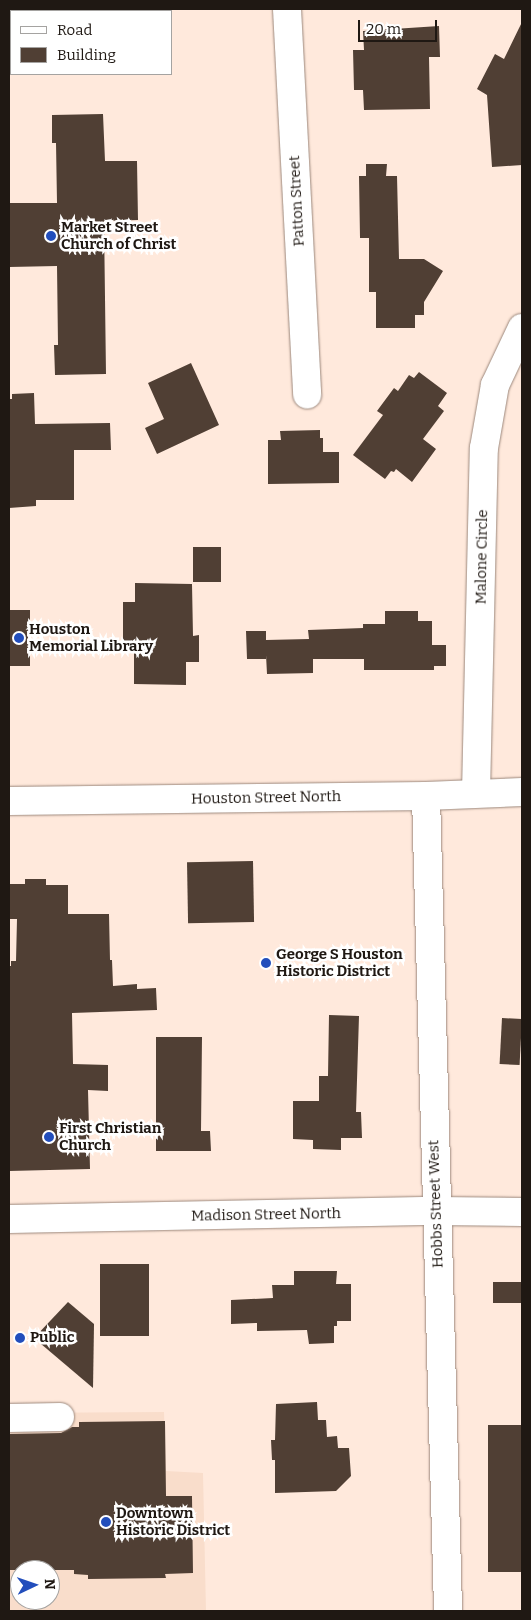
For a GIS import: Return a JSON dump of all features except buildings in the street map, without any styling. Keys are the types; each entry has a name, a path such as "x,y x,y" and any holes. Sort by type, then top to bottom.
{"street":[{"name":"Patton Street","path":"287,9 307,394"},
{"name":"Malone Circle","path":"476,793 484,448 495,385 522,328"},
{"name":"Houston Street North","path":"9,801 426,796 522,792"},
{"name":"Hobbs Street West","path":"426,796 448,1611"},
{"name":"Madison Street North","path":"9,1219 436,1211 522,1212"},
{"path":"9,1418 60,1417"}],"shaded area":[{"name":"Downtown Historic District","path":"164,1412 166,1471 203,1473 206,1611 9,1611 9,1413"}],"place":[{"name":"Market Street Church of Christ","path":"51,236"},
{"name":"Houston Memorial Library","path":"19,638"},
{"name":"George S Houston Historic District","path":"266,963"},
{"name":"First Christian Church","path":"49,1137"},
{"name":"Public","path":"20,1338"},
{"name":"Downtown Historic District","path":"106,1522"}]}
